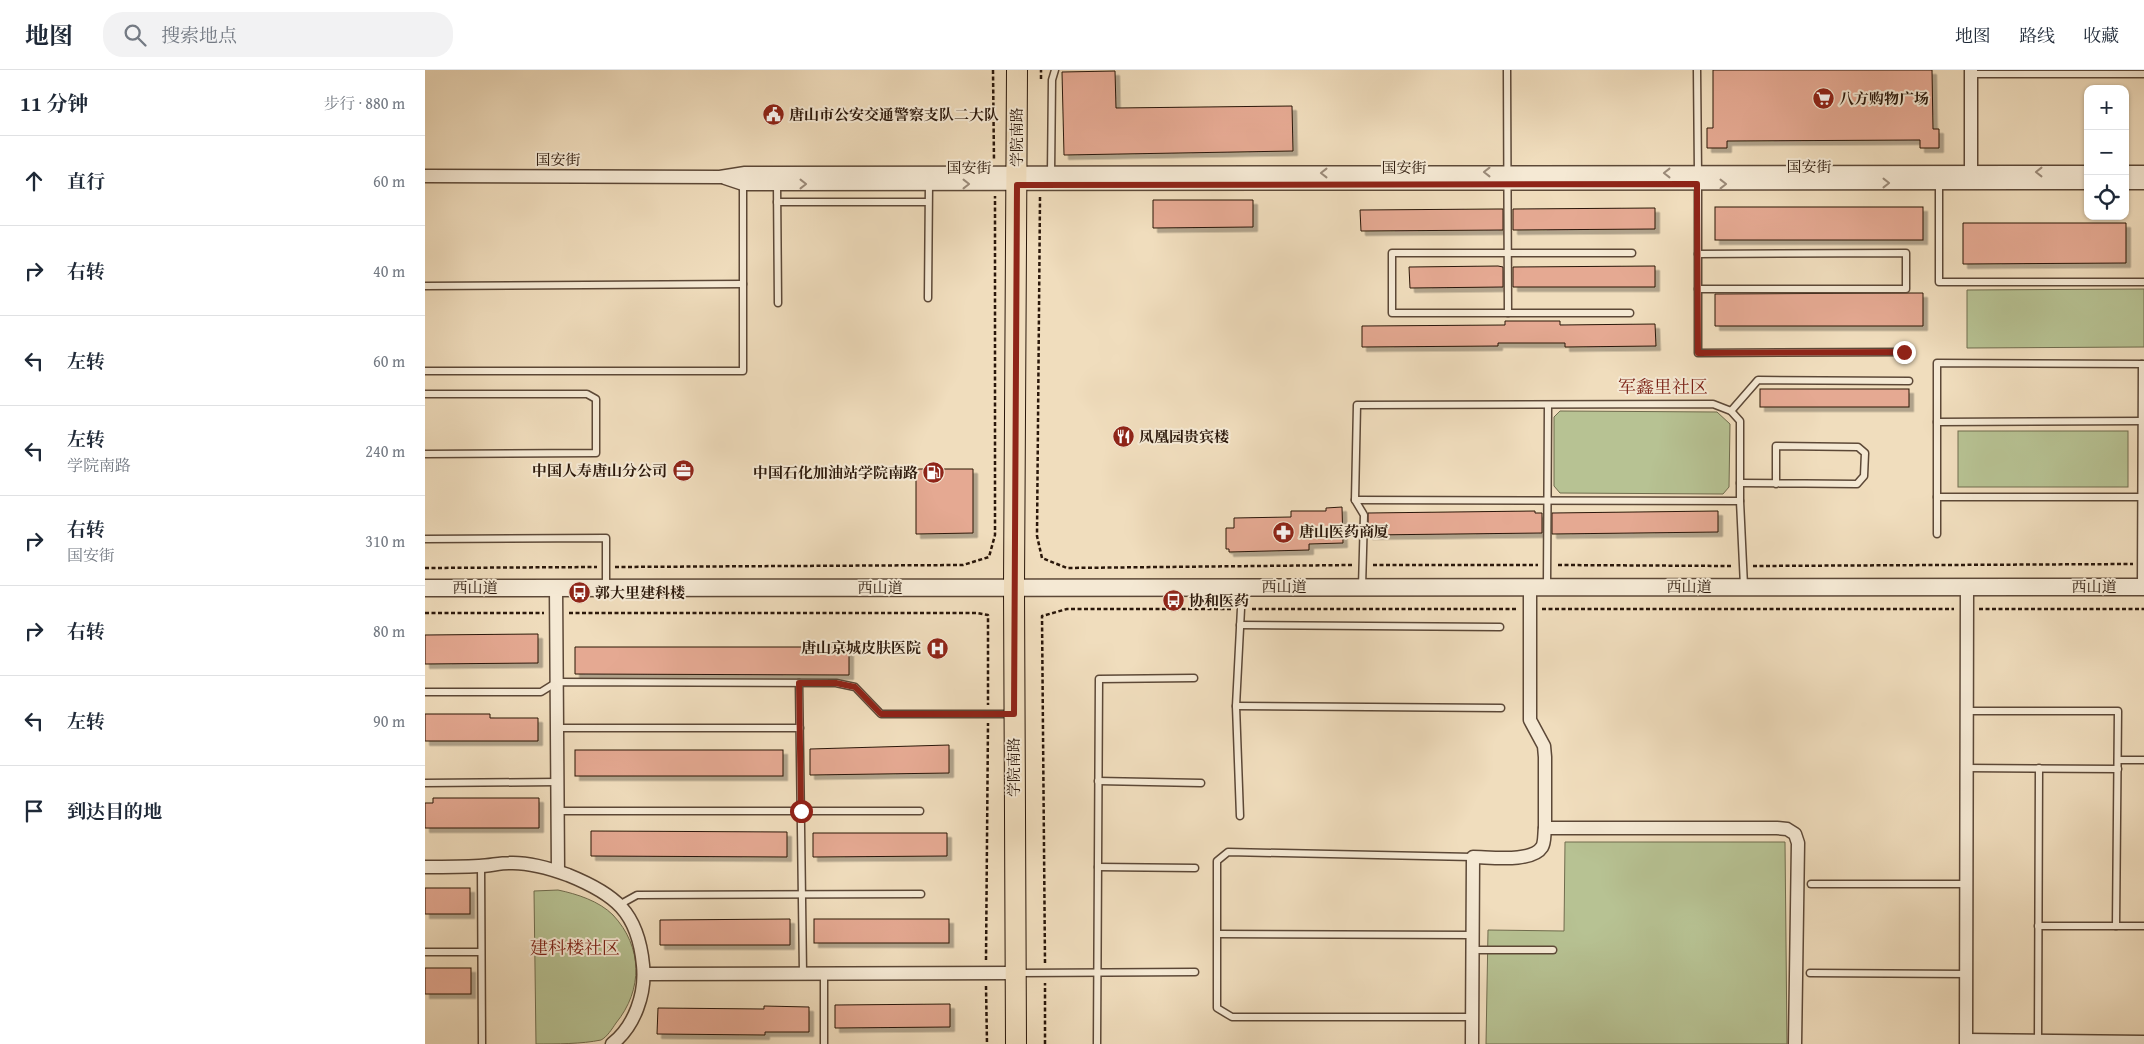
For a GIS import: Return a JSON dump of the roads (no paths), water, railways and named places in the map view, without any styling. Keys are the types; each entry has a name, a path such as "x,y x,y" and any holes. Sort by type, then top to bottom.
{"main road":[{"name":"学院南路","path":"1016,1044 1013,587 1017,70"}],"street":[{"path":"1971,72 1971,178"},
{"name":"国安街","path":"1971,178 2084,172"},
{"path":"2129,172 2144,172"},
{"name":"国安街","path":"425,176 720,177 745,173 1017,179 1051,174 1507,178 1971,178 2084,183"},
{"name":"国安街","path":"720,177 743,184 929,184 994,179"},
{"name":"国安街","path":"1017,179 1040,185 1507,178"},
{"path":"2129,183 2144,183"},
{"path":"1473,1044 1473,856 1524,857 1534,854 1542,847 1545,828 1544,746 1530,720 1530,587"},
{"path":"1967,587 1967,1042 2144,1042"},
{"name":"西山道","path":"425,588 2143,587"},
{"path":"556,588 558,871"},
{"path":"1545,828 1777,828 1787,829 1795,834 1798,843 1795,1044"},
{"path":"425,867 481,866 509,863 536,865 558,871 608,894 633,923 642,949 644,974 638,1005 618,1043"},
{"path":"644,974 1016,973"}],"lane":[{"path":"1051,174 1052,80 1055,70"},
{"path":"1507,70 1508,313"},
{"path":"1697,70 1698,353 1904,352"},
{"path":"1971,72 2144,74"},
{"path":"1939,178 1939,282 2144,282"},
{"path":"425,371 743,371 743,184"},
{"path":"777,184 778,304"},
{"path":"928,298 929,184"},
{"path":"777,202 929,202"},
{"path":"1630,313 1392,313 1392,253 1632,253"},
{"path":"1698,254 1906,253 1906,289 1698,289"},
{"path":"425,286 743,284"},
{"path":"1937,534 1937,363 2143,364 2143,587"},
{"path":"1731,410 1758,380 1909,381"},
{"path":"425,394 587,394 596,399 596,454 425,454"},
{"path":"1362,587 1364,515 1355,500 1357,405 1713,404 1731,410 1740,421 1740,501 1744,587"},
{"path":"1547,587 1548,405"},
{"path":"1937,422 2143,421"},
{"path":"1740,483 1776,484 1857,484 1864,476 1865,453 1858,446 1776,446 1776,484"},
{"path":"1937,497 2143,497"},
{"path":"1355,500 1740,501"},
{"path":"425,539 605,538 606,588"},
{"path":"1240,816 1236,706 1242,587"},
{"path":"1240,625 1500,627"},
{"path":"1097,1044 1099,679 1194,678"},
{"path":"425,692 541,692 557,682 836,683 855,687 881,714 1014,714"},
{"path":"799,683 803,973"},
{"path":"1236,706 1501,708"},
{"path":"1967,711 2118,712 2116,926"},
{"path":"557,728 800,728"},
{"path":"2118,760 2144,760"},
{"path":"1966,768 2118,769"},
{"path":"2038,1041 2039,768"},
{"path":"1098,781 1201,782"},
{"path":"425,782 558,782"},
{"path":"558,811 919,811"},
{"path":"1472,1017 1232,1017 1217,1008 1217,862 1228,852 1473,856"},
{"path":"481,866 482,1044"},
{"path":"1098,867 1195,868"},
{"path":"1811,884 1967,884"},
{"path":"619,905 637,895 921,894"},
{"path":"2038,926 2144,926"},
{"path":"1218,934 1473,935"},
{"path":"1473,950 1553,950"},
{"path":"425,952 481,952"},
{"path":"1016,973 1195,972"},
{"path":"824,973 824,1044"},
{"path":"1811,973 1967,974"}],"place":[{"name":"八方购物广场","path":"1823,99"},
{"name":"唐山市公安交通警察支队二大队","path":"773,115"},
{"name":"凤凰园贵宾楼","path":"1123,437"},
{"name":"中国人寿唐山分公司","path":"683,471"},
{"name":"中国石化加油站学院南路","path":"934,473"},
{"name":"唐山医药商厦","path":"1283,532"},
{"name":"郭大里建科楼","path":"579,593"},
{"name":"协和医药","path":"1173,601"},
{"name":"唐山京城皮肤医院","path":"937,648"}],"district":[{"name":"军鑫里社区","path":"1663,387"},
{"name":"建科楼社区","path":"575,948"}]}
